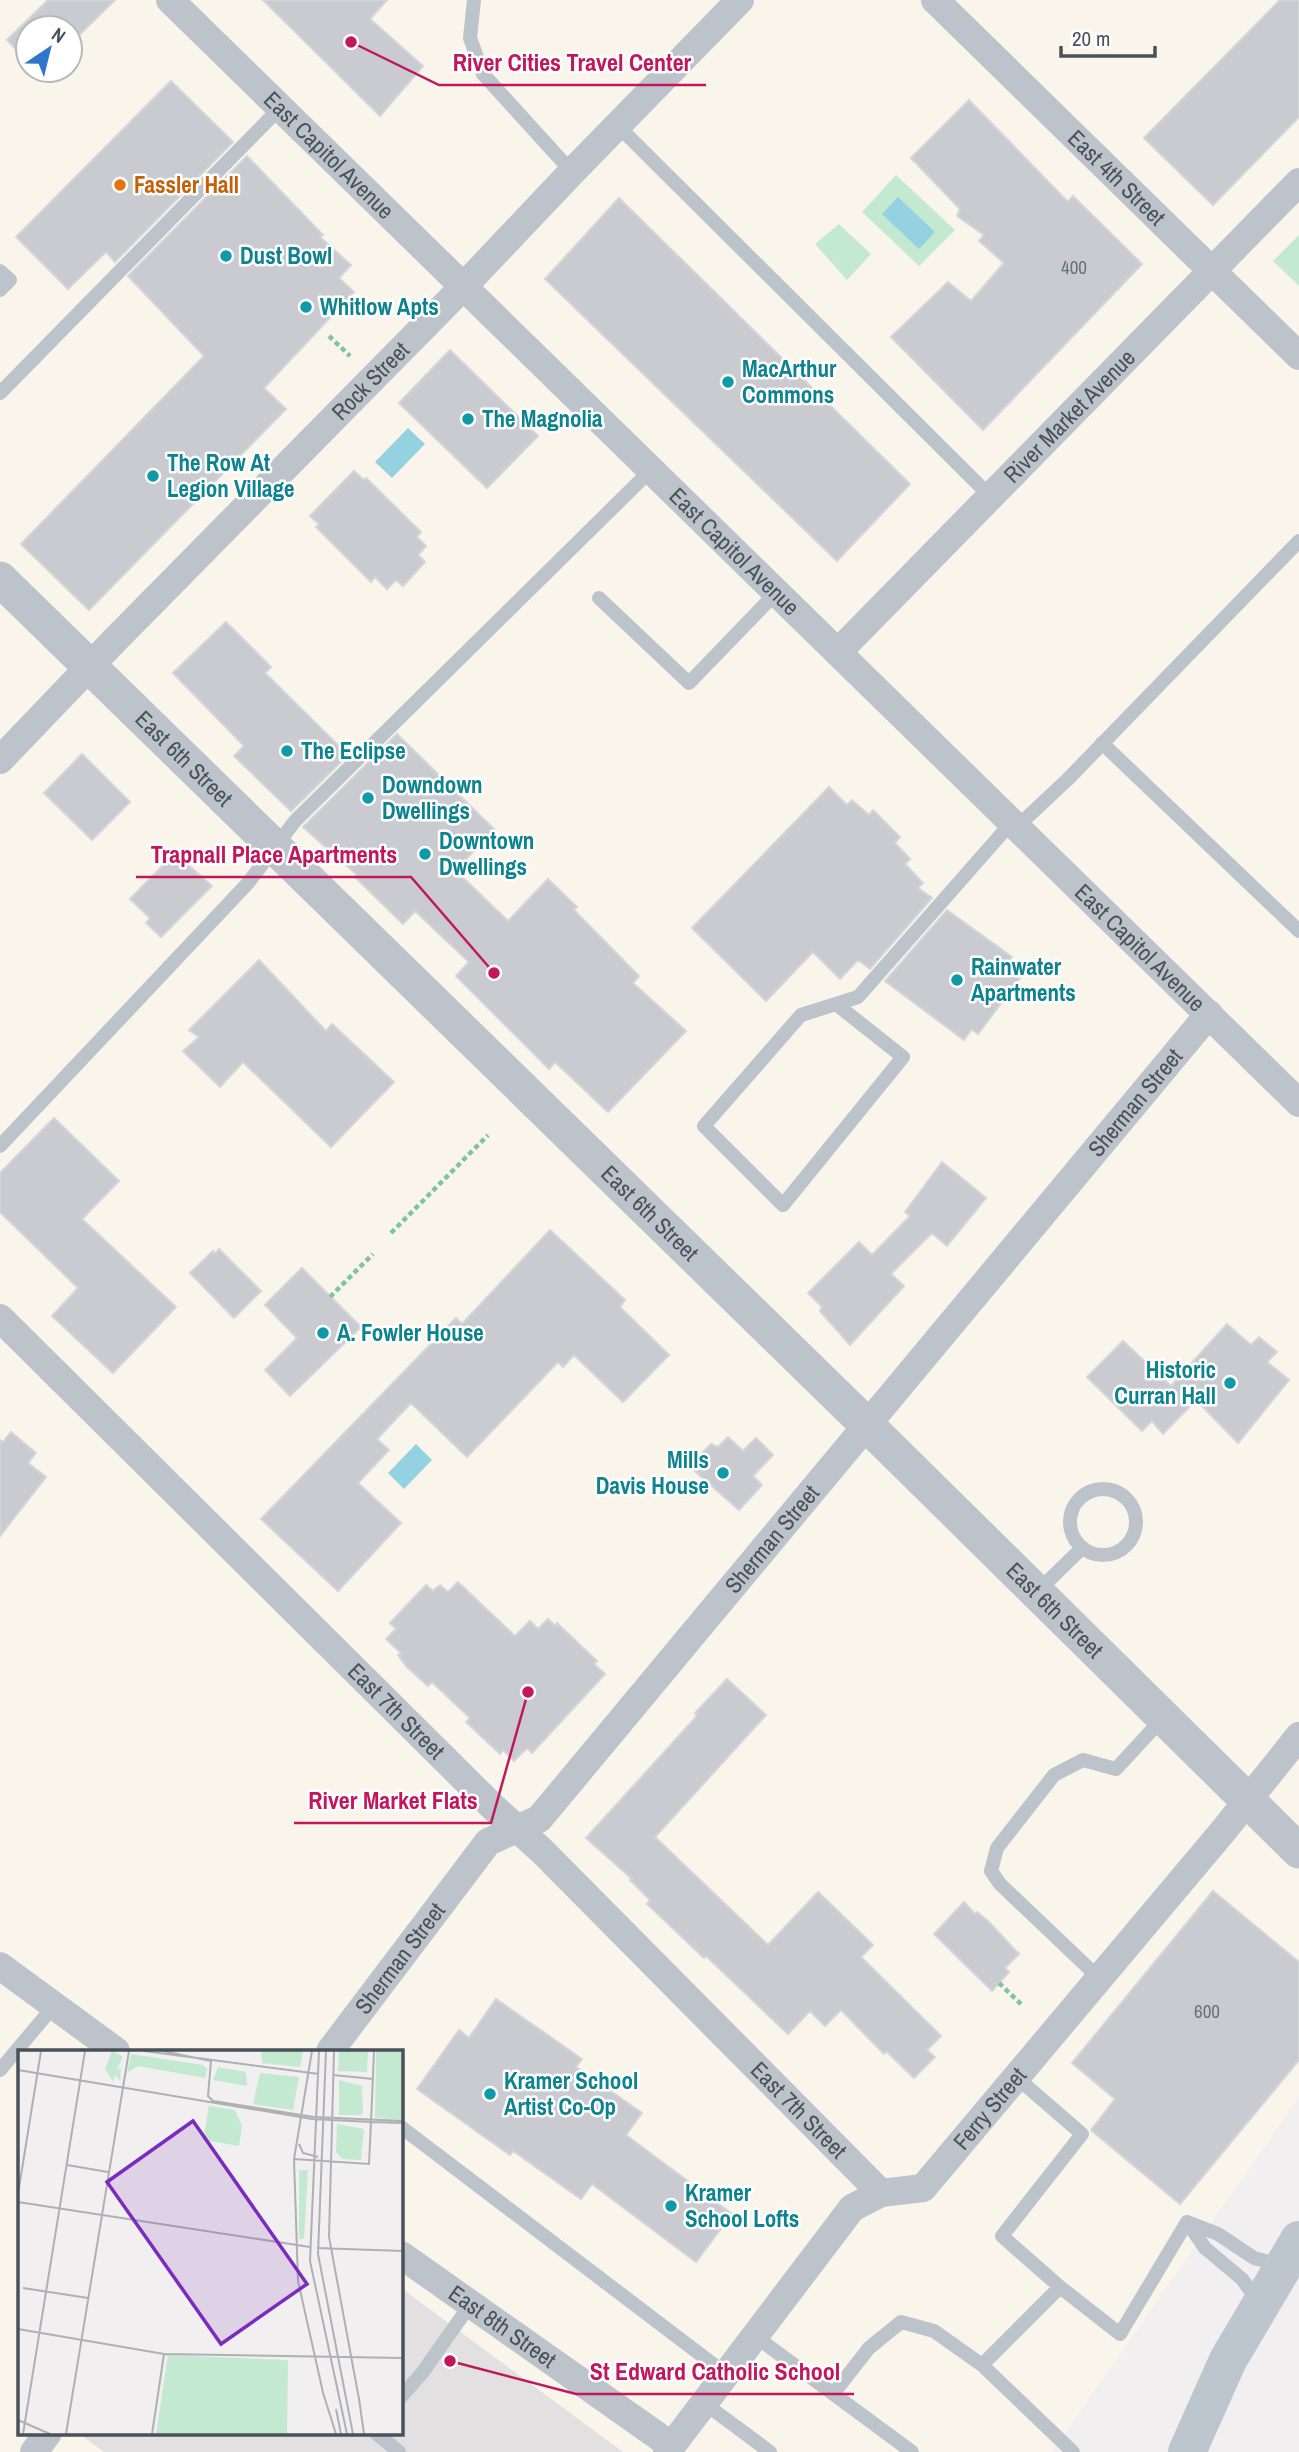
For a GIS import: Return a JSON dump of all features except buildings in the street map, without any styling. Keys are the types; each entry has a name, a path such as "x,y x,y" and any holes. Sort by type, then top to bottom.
{"main road":[{"path":"1187,2452 1228,2360 1291,2253"}],"street":[{"name":"East Capitol Avenue","path":"170,0 1299,1103"},
{"name":"Rock Street","path":"0,760 740,0"},
{"name":"East 4th Street","path":"935,0 1299,356"},
{"name":"River Market Avenue","path":"839,651 1299,182"},
{"name":"East 6th Street","path":"0,579 1248,1801 1297,1844"},
{"name":"Sherman Street","path":"331,2050 488,1842 539,1819 1209,1014"},
{"name":"East 7th Street","path":"0,1318 517,1830 542,1851 881,2193"},
{"name":"Ferry Street","path":"670,2449 852,2208 881,2193 923,2188 1248,1801 1299,1736"},
{"path":"0,1966 115,2050"},
{"name":"East 8th Street","path":"402,2256 670,2449"},
{"path":"34,2452 47,2434"}],"lane":[{"path":"474,0 470,38 483,74 572,172"},
{"path":"0,393 280,108"},
{"path":"618,125 990,496"},
{"path":"0,271 10,280 0,290"},
{"path":"0,1146 248,883 295,821 650,471"},
{"path":"836,1003 903,1057 783,1205 704,1126 801,1015 836,1003 858,997 1014,825 1102,743 1299,541"},
{"path":"599,598 689,683 776,593"},
{"path":"1102,743 1299,931"},
{"path":"1099,1489 1117,1492 1133,1508 1136,1522 1129,1544 1115,1554 1104,1556 1092,1554 1082,1548 1072,1536 1069,1525 1073,1508 1079,1498 1099,1489"},
{"path":"1037,1593 1082,1548"},
{"path":"1099,1978 1000,1884 991,1871 997,1848 1054,1775 1083,1760 1116,1769 1163,1718"},
{"path":"0,2070 54,2006"},
{"path":"1016,2077 1082,2134 1002,2236 1060,2287 1120,2334 1187,2222"},
{"path":"402,2128 726,2374"},
{"path":"1187,2222 1218,2234 1254,2258 1291,2253"},
{"path":"1187,2222 1205,2248 1242,2279 1260,2303"},
{"path":"982,2365 1060,2287"},
{"path":"402,2396 422,2373 470,2305"},
{"path":"834,2394 869,2348 901,2322 933,2331 982,2365 1073,2452"},
{"path":"755,2336 912,2452"},
{"path":"704,2403 770,2452"},
{"path":"377,2434 399,2452"}],"path":[{"path":"329,336 350,356"},
{"path":"391,1233 488,1135"},
{"path":"330,1297 373,1254"},
{"path":"999,1983 1022,2005"}],"shaded area":[{"path":"0,0 1299,0 1299,2097 1052,2452 0,2452"},
{"path":"402,2289 623,2452 104,2452 79,2434 402,2434"}],"green space":[{"path":"896,175 955,230 919,266 862,212"},
{"path":"839,224 871,254 847,280 815,244"},
{"path":"1299,235 1299,286 1273,261"}],"water":[{"path":"898,197 935,232 919,249 882,214"},
{"path":"408,428 425,444 392,478 375,462"},
{"path":"416,1444 432,1460 404,1489 388,1473"}],"place":[{"name":"River Cities Travel Center","path":"351,42"},
{"name":"Fassler Hall","path":"120,185"},
{"name":"Dust Bowl","path":"226,256"},
{"name":"Whitlow Apts","path":"306,307"},
{"name":"MacArthur Commons","path":"728,382"},
{"name":"The Magnolia","path":"468,419"},
{"name":"The Row At Legion Village","path":"153,476"},
{"name":"The Eclipse","path":"287,751"},
{"name":"Downdown Dwellings","path":"368,798"},
{"name":"Downtown Dwellings","path":"425,854"},
{"name":"Trapnall Place Apartments","path":"494,973"},
{"name":"Rainwater Apartments","path":"957,980"},
{"name":"A. Fowler House","path":"323,1333"},
{"name":"Historic Curran Hall","path":"1230,1383"},
{"name":"Mills Davis House","path":"723,1473"},
{"name":"River Market Flats","path":"528,1692"},
{"name":"Kramer School Artist Co-Op","path":"490,2094"},
{"name":"Kramer School Lofts","path":"671,2206"},
{"name":"St Edward Catholic School","path":"450,2361"}]}
